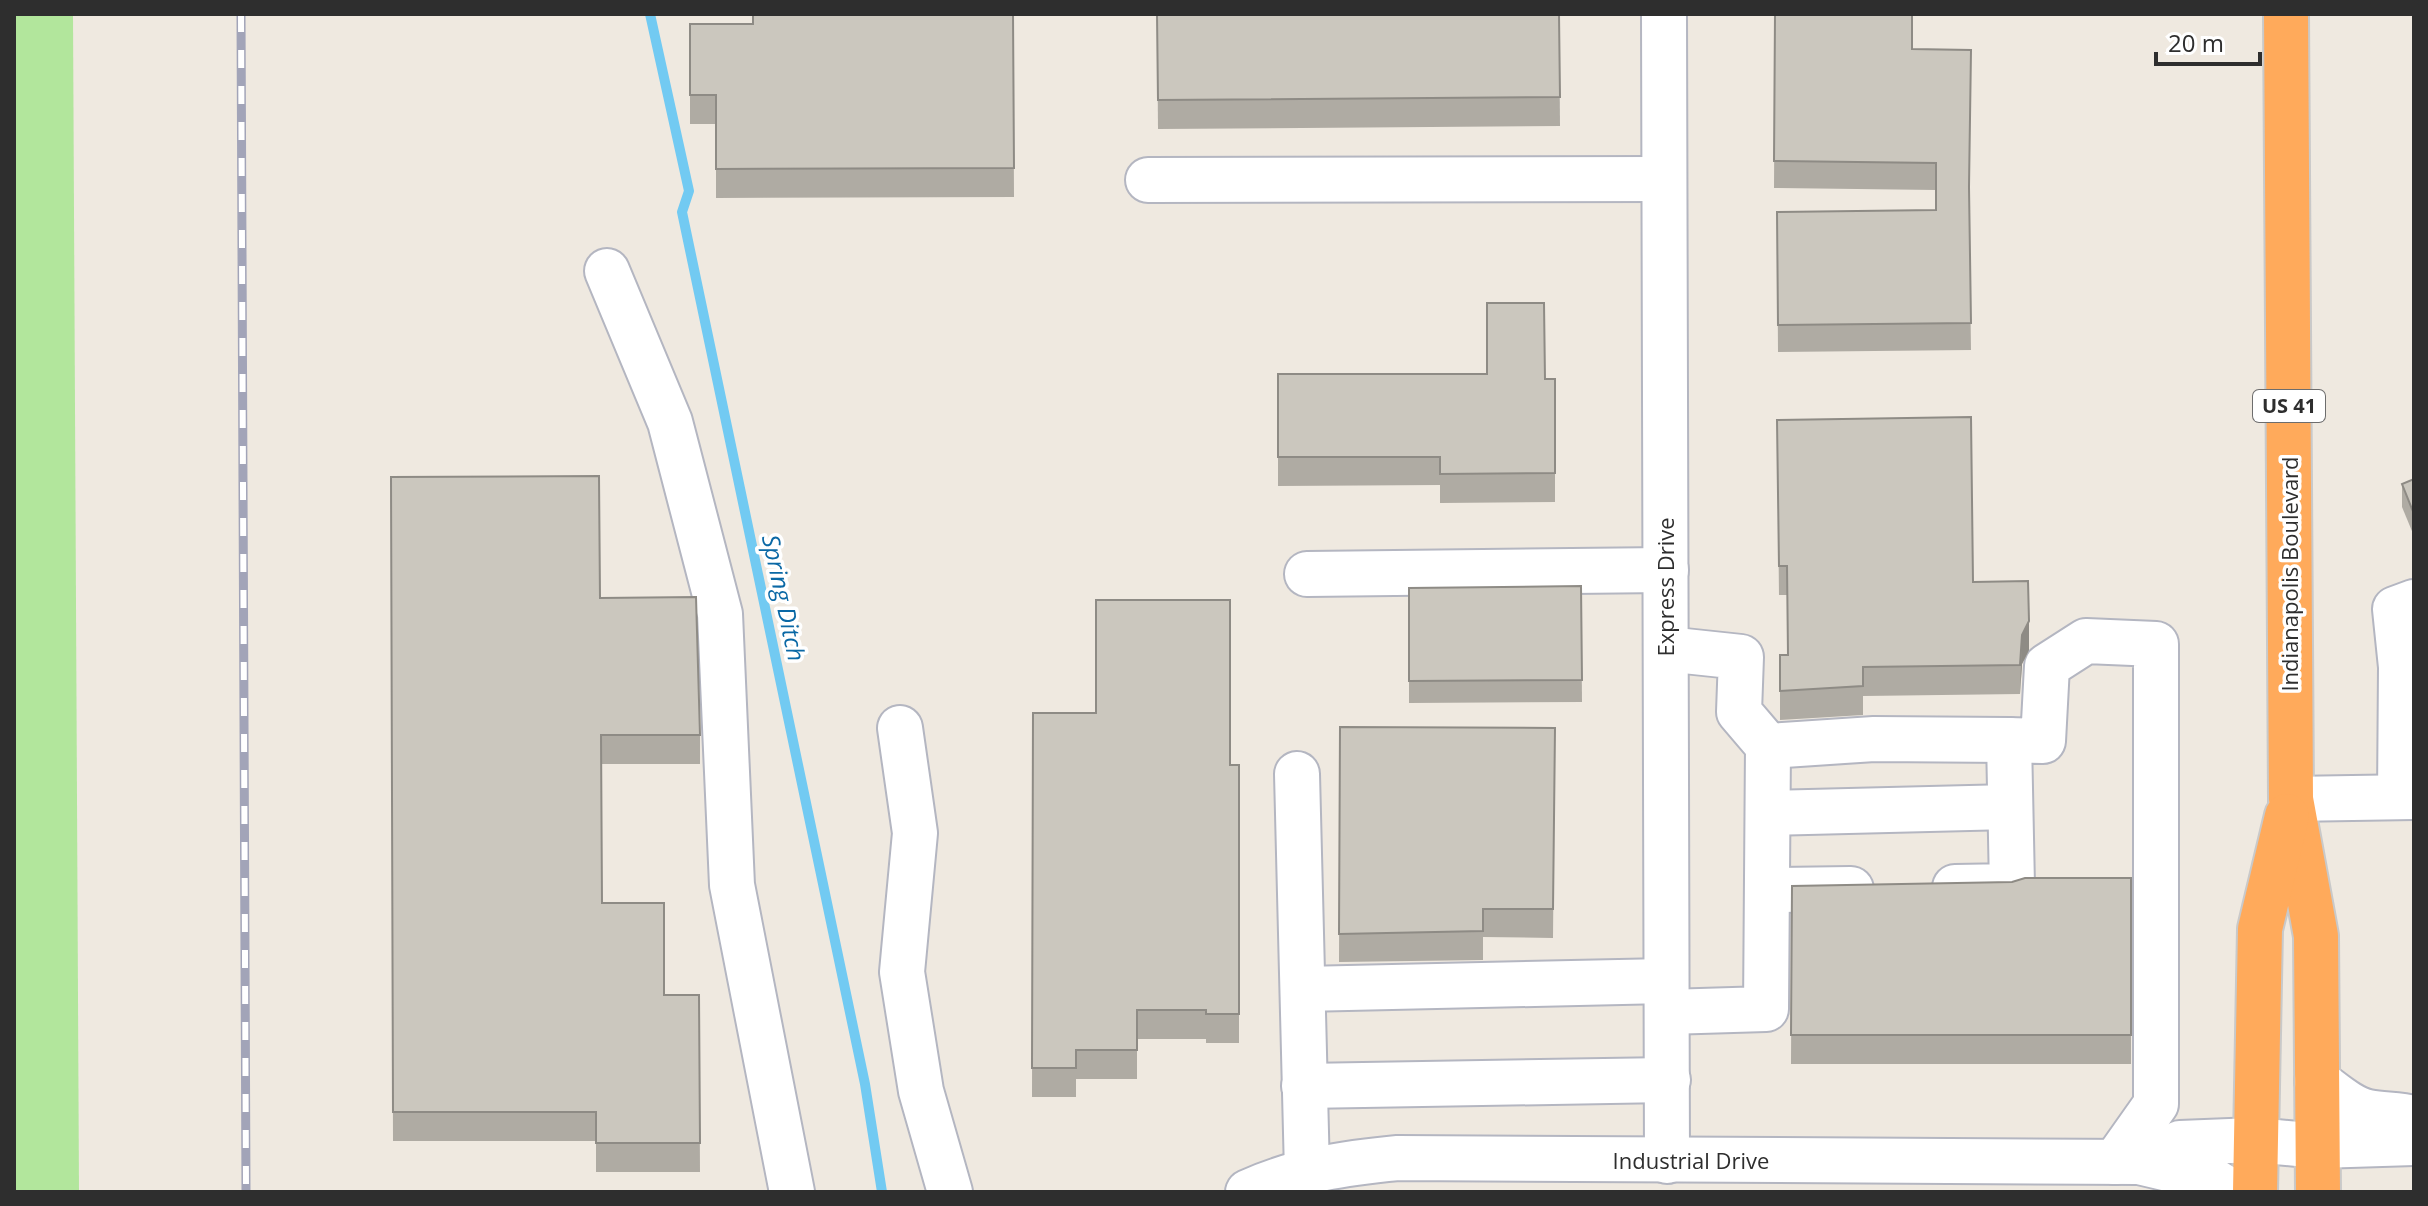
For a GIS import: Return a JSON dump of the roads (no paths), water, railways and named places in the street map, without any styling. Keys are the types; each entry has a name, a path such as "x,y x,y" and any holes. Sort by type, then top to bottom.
{"highway":[{"name":"Indianapolis Boulevard","path":"2286,14 2291,799 2316,936 2318,1192"},
{"name":"Indianapolis Boulevard","path":"2255,1192 2260,929 2291,799"}],"street":[{"name":"Express Drive","path":"1664,14 1667,1161"},
{"path":"1148,180 1664,179"},
{"path":"607,271 670,422 720,614 732,885 792,1192"},
{"path":"1307,574 1666,570"},
{"path":"2291,799 2407,797 2395,609 2414,602"},
{"path":"1768,746 1874,739 2043,741 2047,666 2086,641 2156,644 2156,1104 2131,1172"},
{"path":"1303,989 1667,997 1766,1009 1768,746 1739,712 1741,657 1666,649"},
{"path":"900,728 915,833 902,972 921,1091 950,1192"},
{"path":"1769,890 2012,886 2009,740"},
{"path":"1297,774 1307,1172"},
{"path":"1769,813 2010,807"},
{"path":"1304,1086 1668,1080"},
{"path":"2317,1081 2350,1105 2368,1112 2398,1113 2414,1118"},
{"name":"Industrial Drive","path":"2131,1172 2180,1143 2255,1140 2318,1146 2414,1143"},
{"name":"Industrial Drive","path":"1248,1192 1274,1180 1339,1163 1398,1158 1667,1161 1785,1176 2131,1172 2211,1179 2232,1192"}],"waterway":[{"name":"Spring Ditch","path":"650,14 689,191 682,212 865,1084 882,1192"}],"railway":[{"path":"241,14 246,1192"}]}
